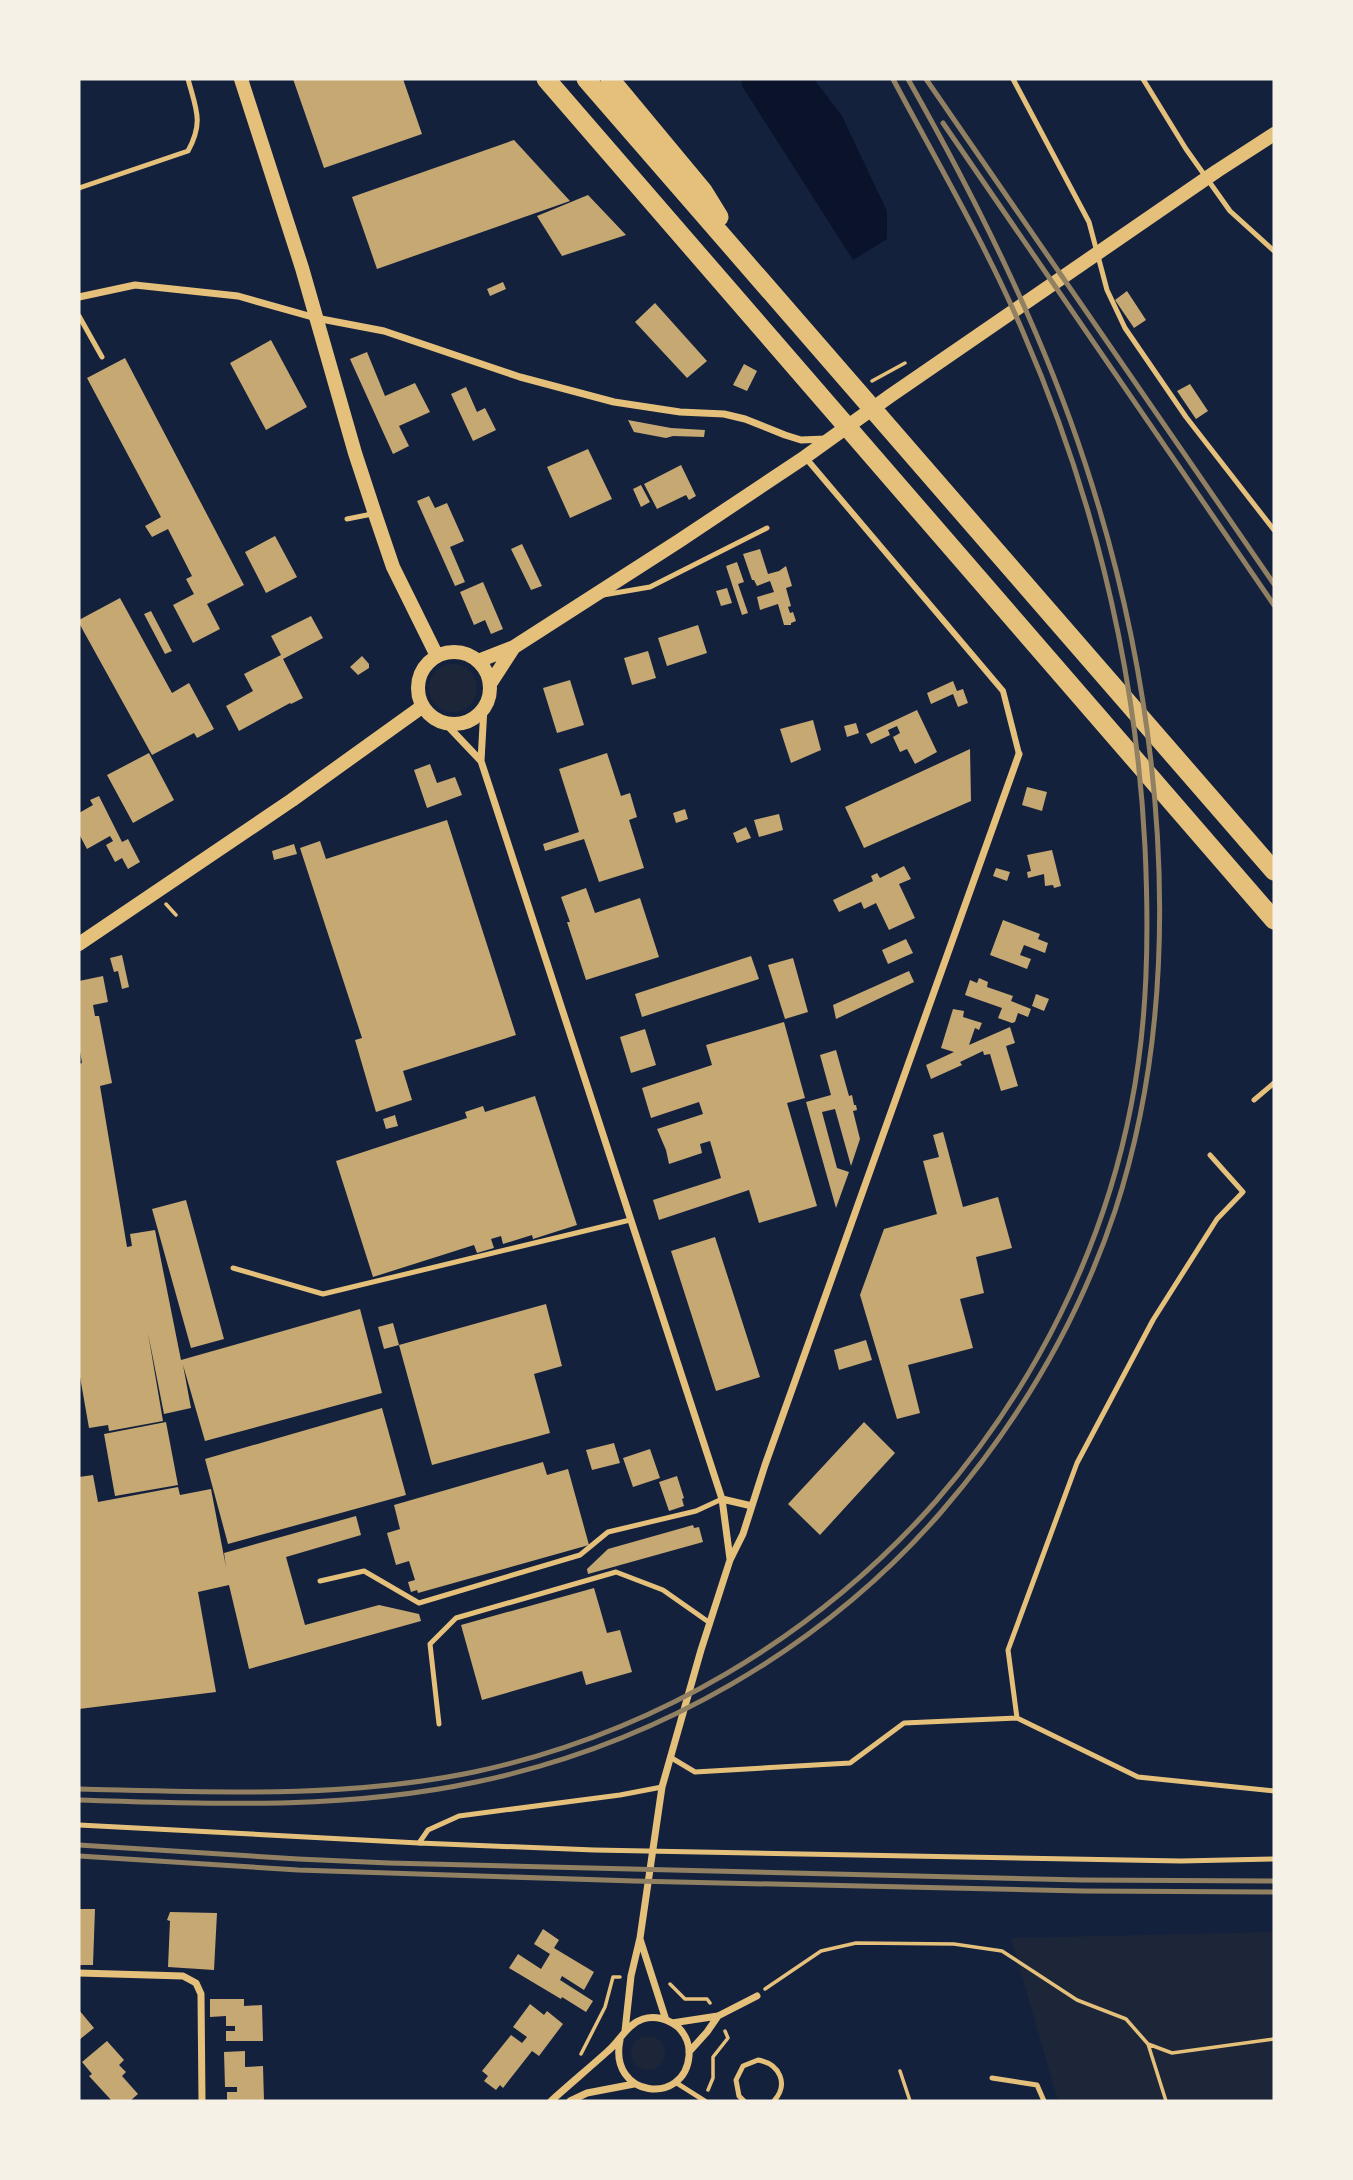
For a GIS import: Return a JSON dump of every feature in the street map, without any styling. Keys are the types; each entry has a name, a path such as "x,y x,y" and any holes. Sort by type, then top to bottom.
{"highway":[{"path":"529,79 643,191"},
{"path":"546,79 1274,920"},
{"path":"586,79 1274,871"},
{"path":"610,79 703,191 751,268"}],"main road":[{"path":"241,79 355,453 393,567 437,656"},
{"path":"478,661 514,647 805,457 827,439 1274,134"},
{"path":"490,684 514,647"},
{"path":"447,652 469,655 478,661 488,675 490,684 488,700 484,707 471,720 454,724 444,722 429,713 423,706 418,684 428,663 447,652"},
{"path":"79,944 292,800 423,706"}],"street":[{"path":"79,297 135,285 238,296 316,318 384,331 520,377 614,402 680,412 724,414 801,440 827,439"},
{"path":"625,2031 631,1976 640,1938 662,1787 692,1680 730,1560 743,1534 1019,754 1003,691 805,457"},
{"path":"484,707 481,761 722,1499 730,1560"},
{"path":"444,722 481,761"},
{"path":"722,1499 752,1506"},
{"path":"640,1938 669,2021 681,2030 690,2052 683,2074 675,2082 662,2089 647,2089 634,2084 619,2064 617,2052 625,2031 633,2024 654,2017 669,2021 718,2016 757,1996"},
{"path":"79,1973 183,1976 196,1983 201,1994 202,2101"},
{"path":"690,2052 718,2016"},
{"path":"551,2101 620,2040"},
{"path":"570,2101 587,2093 634,2084"}],"lane":[{"path":"79,188 188,151 196,137 198,118 188,79"},
{"path":"1013,79 1089,222 1107,290 1125,328 1186,417 1274,530"},
{"path":"1143,79 1186,149 1230,211 1274,251"},
{"path":"79,316 102,357"},
{"path":"347,519 375,514"},
{"path":"595,596 650,587 767,528"},
{"path":"1254,1100 1274,1083"},
{"path":"1017,1718 1008,1650 1077,1463 1153,1320 1217,1219 1243,1192 1210,1155"},
{"path":"233,1268 323,1294 630,1220"},
{"path":"320,1581 364,1571 419,1603 580,1555 608,1532 696,1511 722,1499"},
{"path":"439,1724 430,1644 456,1618 616,1572 663,1590 710,1623"},
{"path":"670,1757 695,1772 850,1763 904,1723 1017,1718 1138,1777 1274,1791"},
{"path":"419,1843 428,1830 459,1816 662,1787"},
{"path":"79,1825 629,1851 1167,1861 1274,1859"},
{"path":"744,2101 739,2096 736,2080 743,2066 758,2060 773,2065 782,2078 780,2094 775,2101"},
{"path":"992,2078 1037,2085 1044,2101"},
{"path":"675,2082 705,2101"}],"path":[{"path":"757,1996 821,1951 856,1943 954,1944 1002,1951 1077,2000 1126,2019 1148,2044 1166,2101"},
{"path":"1148,2044 1172,2053 1274,2039"},
{"path":"900,2071 910,2101"}],"shaded area":[{"path":"741,79 814,79 842,116 887,211 887,239 853,260 742,86"},
{"path":"453,664 462,665 470,671 476,679 476,697 470,705 462,711 453,712 444,711 436,705 430,697 429,688 430,679 436,671 444,665"},
{"path":"1274,1932 1274,2101 1058,2101 1011,1938"},
{"path":"648,2036 660,2041 665,2053 660,2065 648,2070 636,2065 631,2053 636,2041"}],"building":[{"path":"293,79 403,79 422,134 324,168"},
{"path":"514,140 570,201 377,269 352,197"},
{"path":"588,195 626,235 562,256 537,216"},
{"path":"503,282 506,289 490,296 487,289"},
{"path":"1127,291 1146,320 1134,328 1115,300"},
{"path":"655,303 707,361 687,378 635,322"},
{"path":"271,340 307,407 266,430 230,363"},
{"path":"367,352 385,396 415,383 430,412 399,426 409,446 393,454 350,359"},
{"path":"125,358 244,585 207,604 220,629 193,643 173,605 194,594 186,579 192,576 168,529 152,537 145,526 161,517 87,378"},
{"path":"744,364 757,371 747,391 733,385"},
{"path":"1190,384 1208,411 1196,419 1177,391"},
{"path":"466,387 477,412 485,408 496,430 473,441 451,394"},
{"path":"628,420 671,428 705,430 704,437 666,438 634,432"},
{"path":"588,449 612,499 570,518 547,467"},
{"path":"681,465 696,496 689,500 686,495 657,509 644,484"},
{"path":"641,485 650,502 641,507 633,489"},
{"path":"429,496 435,508 447,503 464,541 450,547 465,582 455,586 417,501"},
{"path":"275,536 297,577 266,593 245,552"},
{"path":"522,544 542,586 531,590 511,549"},
{"path":"760,549 768,574 786,566 792,586 786,588 791,606 788,607 796,621 791,625 784,625 778,604 760,610 757,597 774,592 770,581 757,586 752,580 743,554"},
{"path":"737,562 744,582 738,584 748,613 742,615 726,566"},
{"path":"483,582 503,629 491,634 485,620 474,625 460,592"},
{"path":"727,588 732,603 721,606 716,591"},
{"path":"120,598 172,693 189,683 214,729 197,738 194,733 152,755 79,623 79,620"},
{"path":"151,611 172,651 165,654 144,614"},
{"path":"311,616 323,638 283,659 303,698 239,731 226,706 253,691 244,674 281,655 271,636"},
{"path":"698,625 707,653 667,666 658,638"},
{"path":"648,651 656,678 632,685 624,658"},
{"path":"362,656 369,668 358,675 350,667"},
{"path":"570,680 584,725 557,733 543,688"},
{"path":"953,681 957,691 963,689 968,703 958,707 953,694 931,704 927,693"},
{"path":"917,710 937,752 915,764 907,749 900,752 893,737 900,733 897,726 888,730 890,735 871,744 866,734"},
{"path":"813,720 821,750 791,763 780,729"},
{"path":"856,723 859,733 847,737 844,726"},
{"path":"970,749 971,801 864,848 845,807"},
{"path":"149,753 174,800 133,823 107,775"},
{"path":"607,753 621,796 630,793 637,817 629,820 644,868 599,882 584,839 545,851 543,844 579,832 559,769"},
{"path":"430,764 437,783 455,777 462,795 427,808 414,770"},
{"path":"1027,787 1047,792 1042,811 1022,805"},
{"path":"99,796 122,842 128,839 140,862 128,869 122,858 115,862 106,845 113,841 110,836 87,849 79,834 79,813 93,805 90,800"},
{"path":"685,809 688,819 676,823 673,813"},
{"path":"779,814 783,830 759,837 754,820"},
{"path":"447,820 516,1035 403,1071 412,1100 376,1112 355,1040 362,1038 300,848 320,841 326,859"},
{"path":"746,827 751,838 737,843 733,833"},
{"path":"294,844 297,854 274,860 272,851"},
{"path":"1052,850 1061,886 1054,888 1053,885 1045,886 1044,874 1028,878 1027,872 1031,871 1027,855"},
{"path":"904,866 911,879 899,884 915,918 889,930 876,903 864,909 861,902 839,912 833,900 873,881 871,876 877,873 880,878"},
{"path":"996,868 1010,872 1007,881 993,876"},
{"path":"586,888 595,913 640,898 659,957 586,980 561,897"},
{"path":"1003,920 1040,934 1038,939 1048,943 1045,953 1024,945 1020,955 1031,959 1027,969 990,955"},
{"path":"906,939 913,953 888,964 882,950"},
{"path":"122,955 129,987 122,989 118,971 114,972 110,958"},
{"path":"751,956 759,979 642,1017 635,994"},
{"path":"793,958 808,1012 785,1019 768,965"},
{"path":"909,971 914,982 836,1019 833,1005"},
{"path":"103,976 108,1002 93,1005 95,1016 99,1016 112,1083 100,1086 127,1247 132,1246 130,1234 155,1230 181,1360 360,1309 382,1393 205,1441 183,1365 191,1408 164,1414 148,1333 163,1421 109,1431 108,1425 89,1428 79,1371 79,1064 82,1063 79,1046 79,981"},
{"path":"979,978 988,982 987,987 1013,996 1011,1001 1031,1009 1028,1017 1018,1013 1012,1023 998,1018 1002,1008 965,995 970,980 977,983"},
{"path":"1036,994 1049,999 1044,1011 1032,1006"},
{"path":"953,1009 964,1011 963,1017 982,1023 979,1030 975,1028 969,1045 1010,1027 1015,1043 1006,1046 1018,1086 1001,1091 990,1054 984,1055 983,1051 960,1062 962,1065 931,1079 926,1065 954,1052 941,1048"},
{"path":"784,1022 805,1098 787,1103 817,1206 759,1223 749,1190 659,1220 653,1200 721,1178 710,1141 700,1144 702,1153 669,1164 657,1129 703,1114 699,1102 651,1118 642,1088 712,1065 706,1045"},
{"path":"645,1029 656,1065 631,1073 620,1037"},
{"path":"836,1050 849,1096 852,1095 856,1105 857,1110 853,1111 860,1139 851,1166 835,1109 822,1112 837,1168 849,1172 836,1208 806,1102 831,1095 820,1055"},
{"path":"535,1096 577,1225 533,1239 532,1235 503,1244 501,1236 491,1239 494,1248 477,1253 474,1245 373,1277 336,1161 467,1118 465,1112 483,1106 485,1112"},
{"path":"395,1115 398,1126 386,1129 383,1119"},
{"path":"943,1132 963,1207 998,1197 1012,1248 976,1257 984,1293 960,1299 973,1348 908,1365 920,1413 897,1419 860,1295 884,1229 937,1214 923,1161 939,1157 933,1135"},
{"path":"186,1200 224,1339 191,1348 152,1209"},
{"path":"715,1237 760,1377 716,1391 671,1251"},
{"path":"546,1304 562,1366 534,1374 550,1433 432,1465 399,1345"},
{"path":"393,1323 399,1345 384,1349 378,1327"},
{"path":"866,1340 872,1360 839,1370 834,1350"},
{"path":"382,1408 406,1495 228,1544 205,1459"},
{"path":"166,1422 178,1485 115,1496 104,1434"},
{"path":"864,1422 895,1453 820,1535 788,1504"},
{"path":"614,1443 620,1463 592,1470 586,1450"},
{"path":"650,1449 660,1478 633,1487 623,1458"},
{"path":"543,1462 547,1475 568,1469 589,1545 418,1593 417,1590 411,1592 408,1582 415,1580 409,1561 396,1565 387,1533 400,1529 394,1505"},
{"path":"93,1475 98,1502 178,1487 180,1495 211,1489 226,1567 224,1553 356,1516 361,1535 286,1557 305,1625 379,1605 419,1614 421,1621 249,1669 229,1585 198,1592 216,1692 79,1709 79,1477"},
{"path":"677,1476 684,1506 669,1511 659,1482"},
{"path":"693,1525 694,1528 699,1527 703,1542 588,1574 587,1569 608,1549"},
{"path":"594,1588 607,1633 620,1630 632,1672 586,1685 582,1671 482,1700 461,1625"},
{"path":"79,1909 95,1909 93,1965 79,1965"},
{"path":"170,1912 217,1913 214,1970 168,1967 170,1921 167,1920"},
{"path":"543,1929 559,1940 554,1948 594,1972 584,1990 562,1976 560,1980 593,2001 586,2012 509,1968 518,1954 541,1969 550,1954 534,1944"},
{"path":"210,1999 244,1999 244,2006 262,2005 263,2041 226,2041 226,2031 235,2031 235,2026 226,2026 226,2016 210,2017"},
{"path":"530,2004 544,2015 547,2011 563,2024 539,2056 532,2051 503,2088 500,2085 496,2090 484,2081 488,2076 482,2071 511,2035 522,2043 527,2037 513,2027"},
{"path":"79,2010 94,2028 79,2040"},
{"path":"107,2041 124,2060 119,2065 126,2072 122,2076 138,2094 130,2101 112,2101 89,2076 92,2074 82,2062"},
{"path":"245,2051 245,2067 263,2066 264,2101 227,2101 227,2092 237,2092 237,2087 225,2087 224,2052"}],"railway":[{"path":"79,1789 277,1792 425,1781 540,1755 604,1733 666,1706 726,1674 784,1637 838,1596 889,1550 936,1501 971,1458 1033,1365 1059,1316 1083,1265 1119,1160 1141,1042 1147,945 1146,880 1140,780 1132,714 1107,584 1071,456 1048,394 993,267 893,79"},
{"path":"79,1800 278,1803 427,1791 542,1765 607,1743 670,1716 731,1684 789,1648 844,1606 895,1561 942,1511 996,1443 1043,1370 1083,1292 1115,1211 1139,1121 1153,1027 1159,932 1157,835 1148,739 1133,644 1111,552 1068,413 1006,266 908,79"},
{"path":"926,79 1274,584"},
{"path":"943,123 1274,605"},
{"path":"79,1845 389,1863 1082,1880 1274,1881"},
{"path":"79,1856 298,1870 634,1881 1083,1891 1274,1892"}]}
